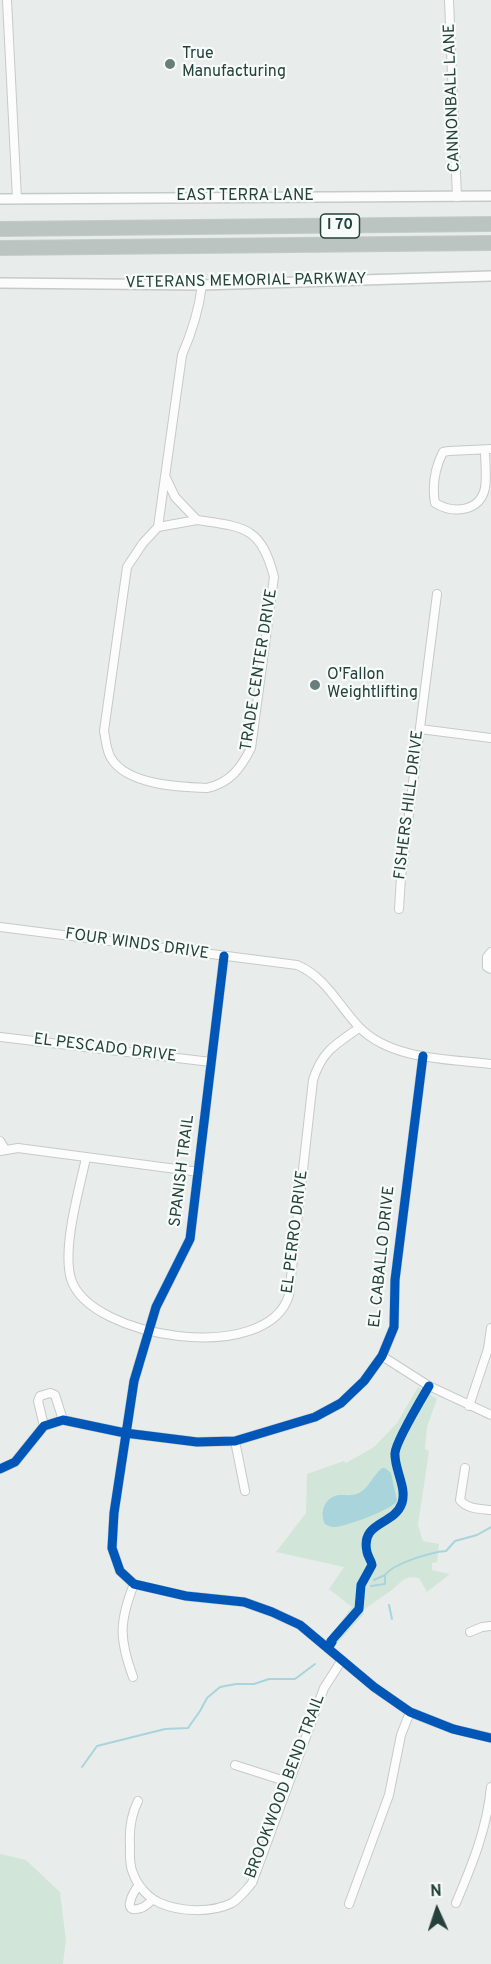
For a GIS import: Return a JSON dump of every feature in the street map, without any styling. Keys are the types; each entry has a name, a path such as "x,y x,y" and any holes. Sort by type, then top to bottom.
{"highway":[{"name":"I 70","path":"0,229 491,224"},
{"name":"I 70","path":"0,248 491,243"}],"street":[{"path":"7,0 16,199"},
{"name":"CANNONBALL LANE","path":"449,0 457,196"},
{"name":"EAST TERRA LANE","path":"0,199 491,196"},
{"name":"VETERANS MEMORIAL PARKWAY","path":"0,284 202,285 491,276"},
{"path":"158,527 182,355 199,308 202,285"},
{"path":"488,449 485,486 482,496 475,505 464,510 455,510 435,503 433,492 437,463 443,452 488,449"},
{"path":"165,477 175,497 197,520"},
{"name":"TRADE CENTER DRIVE","path":"197,520 243,528 252,534 269,556 274,577 251,748 237,773 216,786 207,788 138,778 116,764 106,747 104,731 127,567 158,527 197,520"},
{"name":"FISHERS HILL DRIVE","path":"399,909 401,877 437,594"},
{"path":"420,729 491,738"},
{"name":"FOUR WINDS DRIVE","path":"0,927 297,965 307,969 324,983 359,1028 392,1048 423,1056 491,1064"},
{"path":"491,952 486,962 487,967 491,969"},
{"name":"SPANISH TRAIL","path":"134,1584 120,1571 112,1548 114,1513 125,1433 134,1381 148,1331 165,1286 190,1239 224,956"},
{"name":"EL PERRO DRIVE","path":"86,1158 70,1237 69,1268 78,1292 110,1317 148,1331 198,1338 231,1335 256,1329 271,1322 280,1313 289,1294 313,1080 318,1066 330,1048 359,1028"},
{"name":"EL PESCADO DRIVE","path":"0,1037 211,1062"},
{"name":"EL CABALLO DRIVE","path":"59,1422 197,1442 236,1441 315,1417 341,1403 364,1382 382,1356 394,1327 395,1280 423,1056"},
{"path":"0,1141 3,1150 18,1148 199,1172"},
{"path":"469,1406 488,1349 491,1328"},
{"path":"382,1356 429,1386 491,1415"},
{"path":"0,1469 15,1462 44,1426 59,1422 55,1395 45,1394 40,1396 38,1401 44,1426"},
{"path":"236,1441 245,1491"},
{"path":"465,1468 460,1500 472,1507 491,1510"},
{"path":"133,1677 124,1651 122,1628 126,1604 134,1584 186,1596 244,1602 272,1612 300,1625 374,1687 410,1712 453,1729 491,1738"},
{"path":"470,1632 491,1626"},
{"name":"BROOKWOOD BEND TRAIL","path":"138,1801 131,1814 130,1840 131,1870 139,1885 160,1904 184,1909 208,1909 234,1902 252,1883 324,1688 342,1660"},
{"path":"349,1904 388,1795 401,1735 410,1712"},
{"path":"235,1765 288,1782"},
{"path":"456,1903 477,1854 491,1787"},
{"name":"BROOKWOOD BEND TRAIL","path":"139,1885 131,1894 128,1901 130,1905 134,1908 141,1908 153,1899"}],"green space":[{"path":"418,1387 437,1399 427,1427 425,1449 429,1451 418,1525 423,1541 439,1544 437,1562 432,1563 432,1570 450,1574 427,1592 419,1578 410,1577 403,1580 363,1610 364,1614 334,1647 326,1641 352,1607 329,1589 344,1567 276,1552 306,1513 307,1474 344,1461 346,1463 374,1447 397,1423"},
{"path":"0,1854 26,1860 60,1892 66,1940 63,1964 0,1964"}],"water":[{"path":"382,1468 391,1473 397,1501 393,1505 349,1524 331,1527 325,1524 323,1510 330,1498 359,1493"}],"waterway":[{"path":"371,1586 385,1584 385,1575 396,1566 432,1553 446,1551 455,1541 477,1535 491,1527"},
{"path":"374,1580 385,1575"},
{"path":"389,1605 392,1619"},
{"path":"82,1767 97,1746 165,1729 188,1728 207,1698 220,1687 254,1684 269,1679 295,1679 315,1664"}],"cycle path":[{"path":"224,956 190,1239 156,1307 134,1381 114,1513 112,1548 120,1571 134,1584 186,1596 244,1602 272,1612 300,1625 374,1687 410,1712 453,1729 491,1738"},
{"path":"0,1469 15,1462 44,1426 63,1420 125,1433 197,1442 235,1441 315,1417 341,1403 364,1381 382,1356 394,1327 395,1280 423,1056"},
{"path":"328,1648 331,1641 359,1609 361,1585 372,1565 367,1552 368,1534 392,1516 402,1503 403,1491 395,1459 396,1447 429,1386"}],"place":[{"name":"True Manufacturing","path":"170,64"},
{"name":"O'Fallon Weightlifting","path":"315,685"}]}
